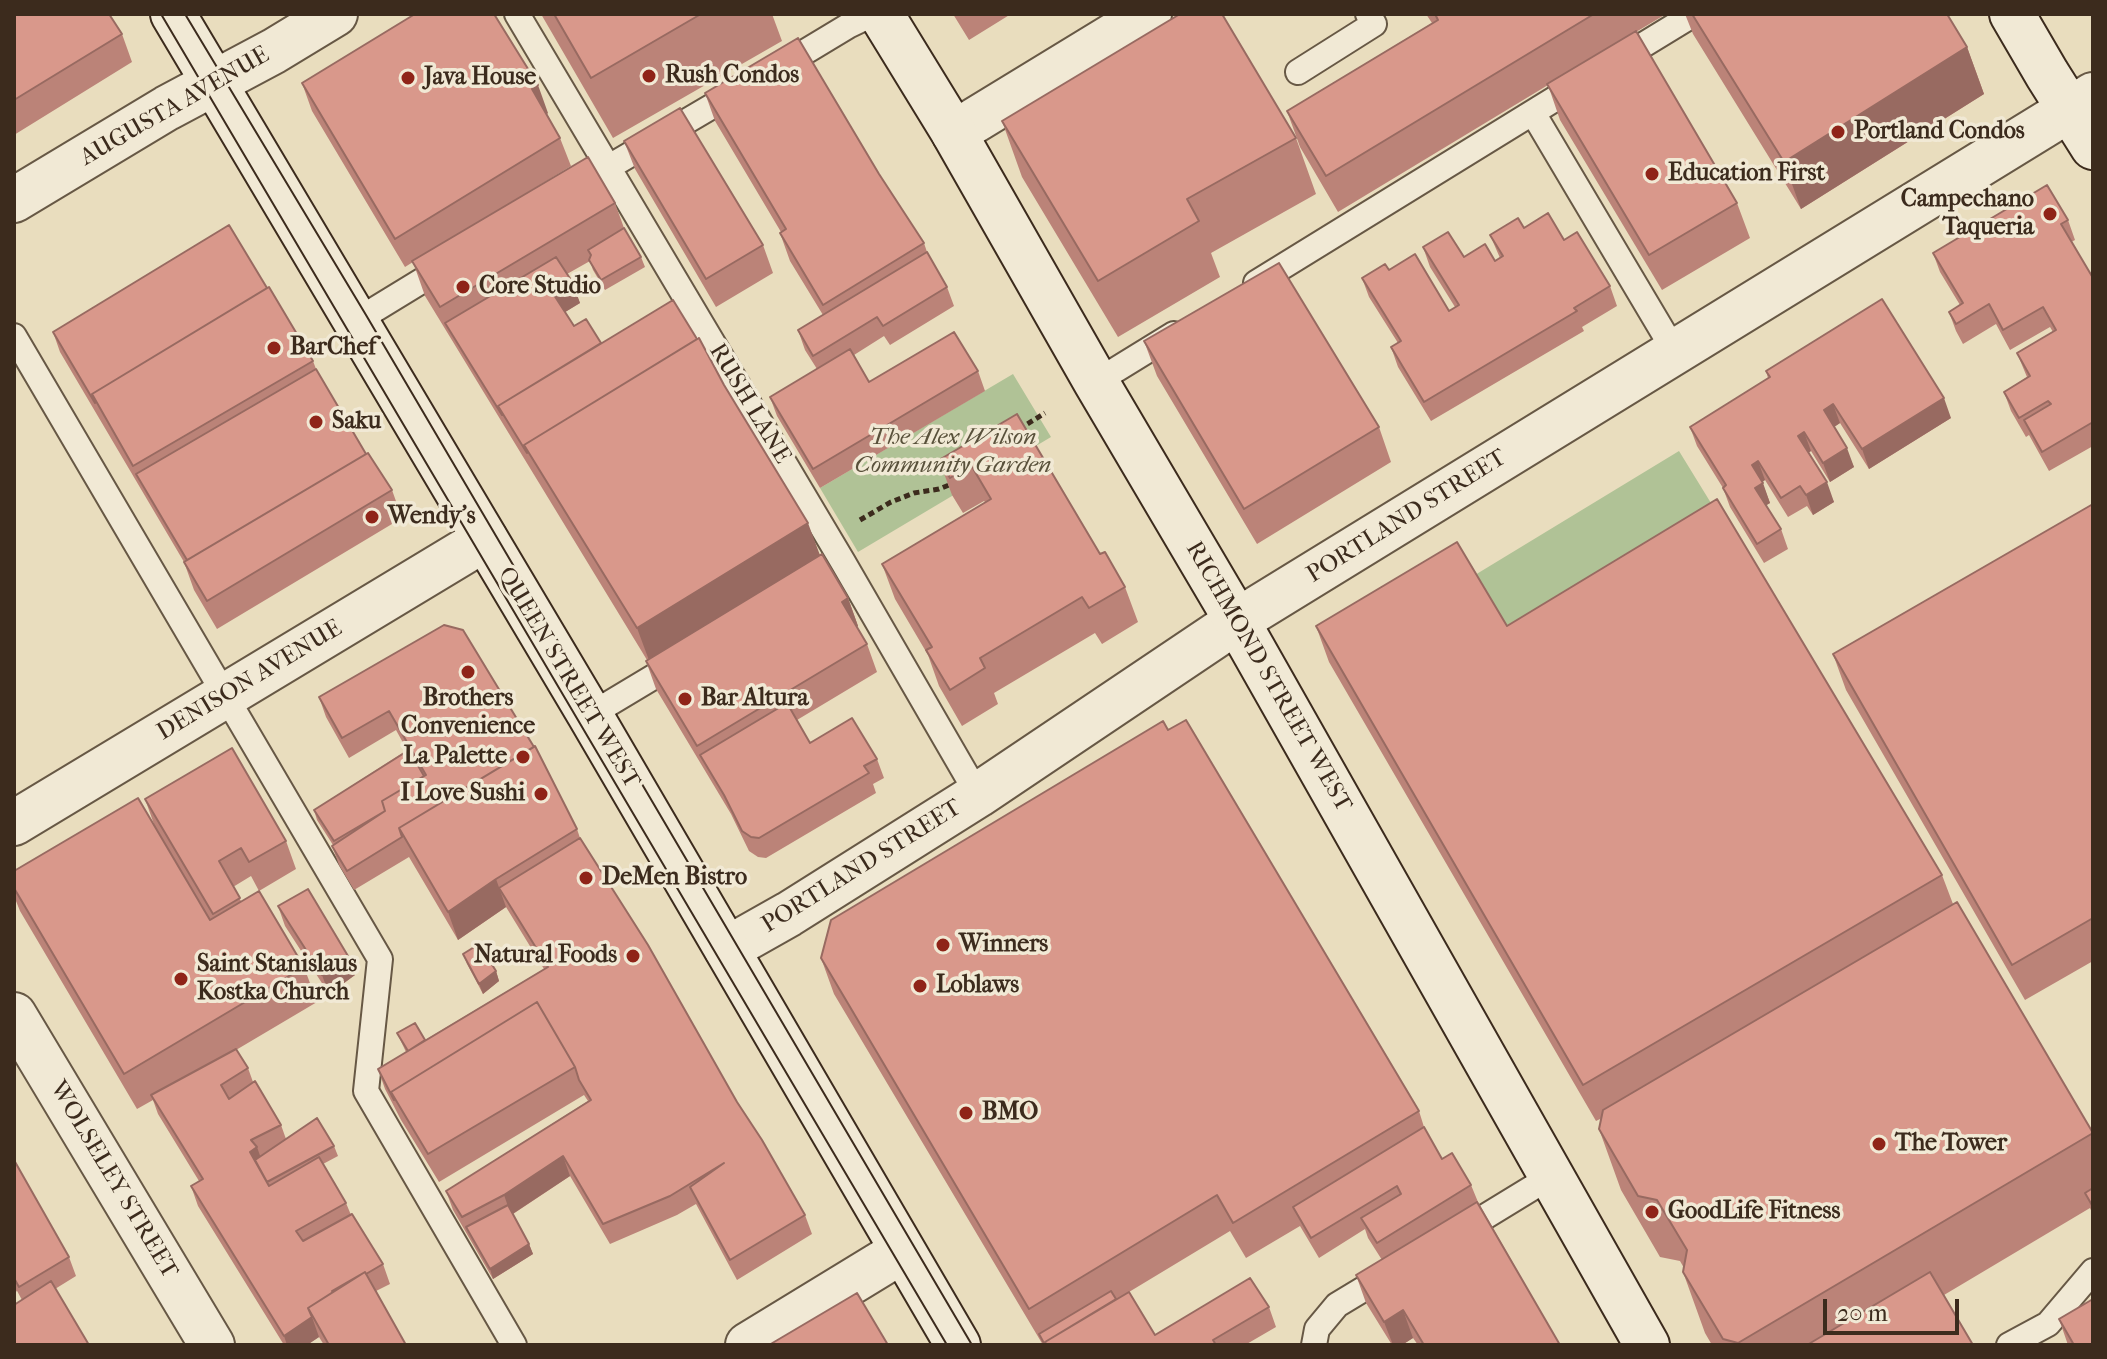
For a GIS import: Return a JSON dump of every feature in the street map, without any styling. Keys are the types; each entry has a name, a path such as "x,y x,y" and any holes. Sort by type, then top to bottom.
{"street":[{"name":"QUEEN STREET WEST","path":"173,14 590,715 958,1345"},
{"name":"AUGUSTA AVENUE","path":"14,200 167,108 274,51 335,14"},
{"name":"RICHMOND STREET WEST","path":"881,14 954,133 1237,621 1647,1345"},
{"path":"954,133 1149,14"},
{"path":"2012,14 2047,74 2082,102 2093,147"},
{"name":"PORTLAND STREET","path":"727,949 789,914 978,795 1237,621 2082,102"},
{"name":"DENISON AVENUE","path":"14,823 485,539"},
{"name":"WOLSELEY STREET","path":"14,1015 211,1345"},
{"path":"748,1345 902,1251"}],"lane":[{"name":"RUSH LANE","path":"517,14 835,559 978,795"},
{"path":"582,183 873,14"},
{"path":"1298,72 1374,24 1368,14"},
{"path":"1237,295 1694,14"},
{"path":"1533,113 1675,352"},
{"path":"356,321 462,257"},
{"path":"1096,382 1197,320"},
{"path":"14,336 380,959 366,1091 514,1345"},
{"path":"590,715 699,650"},
{"path":"1440,1244 1550,1177"},
{"path":"1314,1345 1317,1329 1337,1305 1414,1259"},
{"path":"2009,1345 2048,1324 2093,1271"}],"path":[{"path":"1010,437 1045,413"},
{"path":"835,559 857,522 891,502 961,480"}],"green space":[{"name":"The Alex Wilson Community Garden","path":"1013,374 1051,437 858,552 820,488"},
{"path":"1679,451 1730,534 1520,661 1470,578"}],"building":[{"path":"14,14 109,14 122,34 14,100"},
{"path":"415,14 494,14 538,85 532,89 560,138 395,239 302,83"},
{"path":"554,14 701,14 591,78"},
{"path":"1180,14 1222,14 1296,138 1187,199 1199,221 1098,281 1002,121"},
{"path":"1435,14 1594,14 1326,176 1287,111 1438,20"},
{"name":"Portland Condos","path":"1692,14 1947,14 1967,47 1784,162"},
{"name":"Education First","path":"1636,31 1737,203 1649,255 1547,84"},
{"path":"798,38 924,243 823,305 780,233 786,229 705,93"},
{"path":"680,108 763,245 706,279 624,141"},
{"path":"588,157 615,203 440,307 412,261"},
{"path":"2047,185 2068,220 2061,224 2093,278 2093,422 2042,452 2024,420 2051,404 2048,401 2019,418 2004,392 2030,376 2017,353 2056,330 2043,307 2003,330 1989,304 1956,324 1949,312 1963,303 1933,253"},
{"path":"1548,213 1564,240 1577,232 1610,286 1574,308 1577,311 1424,402 1391,347 1401,341 1362,278 1385,264 1389,270 1415,254 1449,311 1459,305 1423,247 1448,232 1464,257 1485,244 1495,261 1503,256 1490,235 1518,218 1524,228"},
{"path":"229,225 267,288 92,394 95,403 53,332"},
{"path":"624,228 641,257 601,280 589,260 591,255 588,250"},
{"path":"927,252 947,287 883,326 877,317 813,356 798,330"},
{"path":"556,257 573,283 554,295 574,326 586,319 601,343 498,406 502,415 445,323"},
{"path":"1279,263 1379,427 1244,509 1144,341"},
{"path":"269,287 313,361 133,466 92,394"},
{"path":"1882,299 1944,398 1862,449 1833,404 1824,410 1847,448 1823,463 1804,432 1798,436 1827,482 1806,495 1800,486 1781,498 1758,461 1752,465 1763,483 1755,488 1781,529 1757,544 1723,488 1726,485 1690,427 1770,377 1766,371"},
{"path":"673,300 697,339 524,445 527,453 498,406"},
{"path":"954,332 978,371 813,469 770,397 850,349 869,382"},
{"path":"699,338 808,523 637,628 524,445"},
{"path":"316,369 366,454 187,560 136,474"},
{"path":"1017,414 1100,554 1105,552 1125,587 1089,608 1082,597 980,658 985,668 950,690 926,650 932,647 882,564 991,499 971,465 950,478 939,460"},
{"path":"368,453 392,490 207,601 184,562"},
{"path":"1717,499 1942,875 1583,1085 1316,626 1457,542 1507,626"},
{"path":"2093,504 2093,918 2012,965 1833,654"},
{"path":"822,554 848,598 842,602 867,644 697,746 646,661"},
{"path":"444,625 463,630 534,747 399,828 402,837 347,871 332,846 385,811 382,801 426,775 389,711 342,738 319,697"},
{"path":"787,703 810,743 852,718 877,759 864,766 869,773 759,838 751,837 742,831 700,755"},
{"path":"1186,720 1419,1111 1233,1223 1217,1195 1029,1309 821,958 831,920 1163,721 1168,730"},
{"path":"535,746 577,829 448,912 399,828"},
{"path":"232,748 286,841 249,862 241,848 219,861 240,898 213,914 145,799"},
{"path":"409,750 424,776 382,801 385,811 334,841 314,810"},
{"name":"Saint Stanislaus Kostka Church","path":"138,798 210,920 259,891 304,967 124,1074 14,888 14,871"},
{"path":"580,838 648,945 805,1215 730,1260 690,1187 724,1163 670,1196 603,1224 563,1156 504,1195 462,1217 446,1191 591,1100 537,1002 391,1092 394,1100 378,1069 548,967 499,888"},
{"path":"308,889 348,956 322,975 278,906"},
{"name":"The Tower","path":"1957,902 2093,1133 1738,1343 1723,1339 1683,1272 1687,1250 1657,1200 1638,1196 1599,1129 1603,1110"},
{"path":"479,944 496,971 479,984 463,954"},
{"path":"537,1002 575,1067 428,1154 391,1092"},
{"path":"415,1023 425,1040 408,1051 397,1033"},
{"path":"236,1049 248,1068 221,1085 229,1099 255,1081 281,1125 251,1140 257,1147 250,1152 269,1186 319,1157 346,1203 296,1231 303,1241 352,1214 383,1264 332,1291 308,1308 312,1317 284,1336 191,1186 203,1179 151,1095"},
{"path":"317,1118 334,1146 267,1182 255,1160"},
{"path":"1424,1127 1442,1159 1452,1153 1471,1185 1377,1243 1361,1218 1401,1194 1397,1186 1311,1238 1293,1207"},
{"path":"14,1160 69,1257 19,1287 14,1278"},
{"path":"2093,1188 2093,1207 2085,1193"},
{"path":"1477,1202 1560,1345 1424,1345 1403,1310 1384,1322 1356,1275"},
{"path":"508,1205 529,1244 490,1269 466,1227"},
{"path":"365,1272 406,1345 329,1345 308,1308"},
{"path":"1930,1272 1973,1345 1807,1345"},
{"path":"1250,1278 1269,1307 1213,1340 1216,1345 1047,1345 1045,1342 1129,1292 1155,1335"},
{"path":"51,1281 89,1345 14,1345 14,1305"},
{"path":"1111,1291 1116,1299 1045,1342 1045,1345 1039,1334"},
{"path":"857,1293 888,1345 769,1345"},
{"path":"2093,1299 2093,1345 2074,1345 2059,1319"}],"tram line":[{"path":"161,14 947,1345"},
{"path":"185,14 366,315 972,1345"}],"place":[{"name":"Rush Condos","path":"649,76"},
{"name":"Java House","path":"408,78"},
{"name":"Portland Condos","path":"1838,132"},
{"name":"Education First","path":"1652,174"},
{"name":"Campechano Taqueria","path":"2050,214"},
{"name":"Core Studio","path":"463,287"},
{"name":"BarChef","path":"274,348"},
{"name":"Saku","path":"316,422"},
{"name":"Wendy's","path":"372,517"},
{"name":"Brothers Convenience","path":"468,672"},
{"name":"Bar Altura","path":"685,699"},
{"name":"La Palette","path":"523,757"},
{"name":"I Love Sushi","path":"541,794"},
{"name":"DeMen Bistro","path":"586,878"},
{"name":"Winners","path":"943,945"},
{"name":"Natural Foods","path":"633,956"},
{"name":"Saint Stanislaus Kostka Church","path":"181,979"},
{"name":"Loblaws","path":"920,986"},
{"name":"BMO","path":"966,1113"},
{"name":"The Tower","path":"1879,1144"},
{"name":"GoodLife Fitness","path":"1652,1212"}]}
